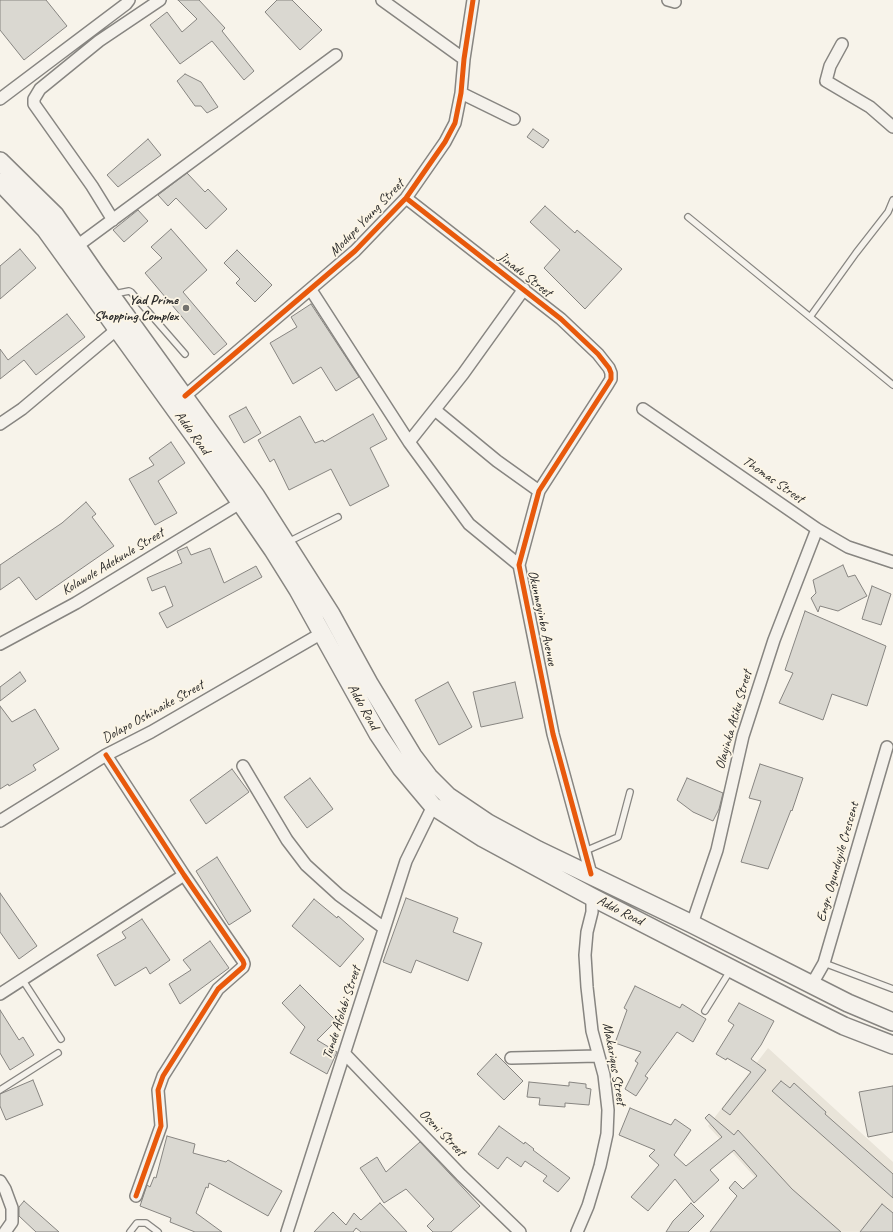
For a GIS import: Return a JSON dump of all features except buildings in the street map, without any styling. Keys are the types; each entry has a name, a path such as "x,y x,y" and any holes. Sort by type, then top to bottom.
{"main road":[{"name":"Addo Road","path":"0,161 55,215 111,296 123,325 200,444 274,550 378,734 401,768 433,806 483,838 592,897 844,1026 893,1046"},
{"name":"Addo Road","path":"0,182 45,229 123,325 185,396 256,496 331,614 370,685 409,750 429,777 448,796 488,823 538,850 591,874 848,1003 893,1022"}],"street":[{"path":"0,98 126,4 129,0"},
{"path":"113,220 92,186 34,104 34,99 40,89 99,41 160,0"},
{"path":"382,0 464,59"},
{"name":"Modupe Young Street","path":"185,396 355,251 406,198 445,142 455,123 461,93 464,59 473,0"},
{"path":"842,44 830,66 826,81 870,107 893,127"},
{"path":"77,246 336,55"},
{"path":"461,93 514,119"},
{"name":"Jinadu Street","path":"406,198 524,289 560,319 598,354 609,368 611,379 608,384"},
{"path":"409,442 435,410 524,289"},
{"path":"311,290 409,442 469,524 519,565"},
{"path":"0,424 22,409 123,325"},
{"name":"Okunmoyinbo Avenue","path":"591,874 553,734 519,565 539,491 608,384"},
{"name":"Thomas Street","path":"643,409 816,528 848,547 893,562"},
{"path":"435,410 539,491"},
{"name":"Kolawole Adekunle Street","path":"0,644 76,603 240,503"},
{"name":"Olayinka Atiku Street","path":"692,924 717,850 743,736 774,640 816,528"},
{"name":"Dolapo Oshinaike Street","path":"0,821 106,755 151,732 322,633"},
{"name":"Engr. Ogunduyile Crescent","path":"812,984 824,963 887,747"},
{"path":"106,755 184,876 244,964 243,967 218,989 163,1076 158,1090 161,1126 136,1196"},
{"path":"243,766 287,840 306,864 339,895 384,928"},
{"name":"Tunde Afolabi Street","path":"287,1232 406,861 433,806"},
{"path":"0,994 184,876"},
{"name":"Makariqus Street","path":"577,1232 588,1206 596,1179 606,1134 608,1110 604,1075 592,1031 585,955 587,932 592,912 592,897"},
{"name":"Oseni Street","path":"345,1054 461,1175 520,1232"},
{"path":"511,1058 598,1056"},
{"path":"0,1181 5,1189 12,1208 12,1222 5,1232"}],"lane":[{"path":"810,317 856,252 888,212 893,200"},
{"path":"688,217 893,385"},
{"path":"111,296 129,291 131,292 185,354"},
{"path":"286,543 338,517"},
{"path":"585,851 618,837 630,792"},
{"path":"824,963 893,989"},
{"path":"705,1011 732,968"},
{"path":"22,979 61,1039"},
{"path":"0,1090 58,1053"},
{"path":"130,1232 137,1223 146,1223 158,1232"}],"shaded area":[{"path":"768,1048 893,1162 893,1232 811,1232 775,1199 708,1126"}],"cycle path":[{"path":"185,396 355,251 406,198 445,142 455,123 461,93 464,59 473,0"},
{"path":"406,198 561,319 598,354 611,373 611,379 608,384 539,491 519,565 553,734 591,874"},
{"path":"106,755 244,964 243,967 218,989 163,1076 158,1090 161,1126 136,1196"}],"place":[{"name":"Yad Prime Shopping Complex","path":"186,308"}]}
